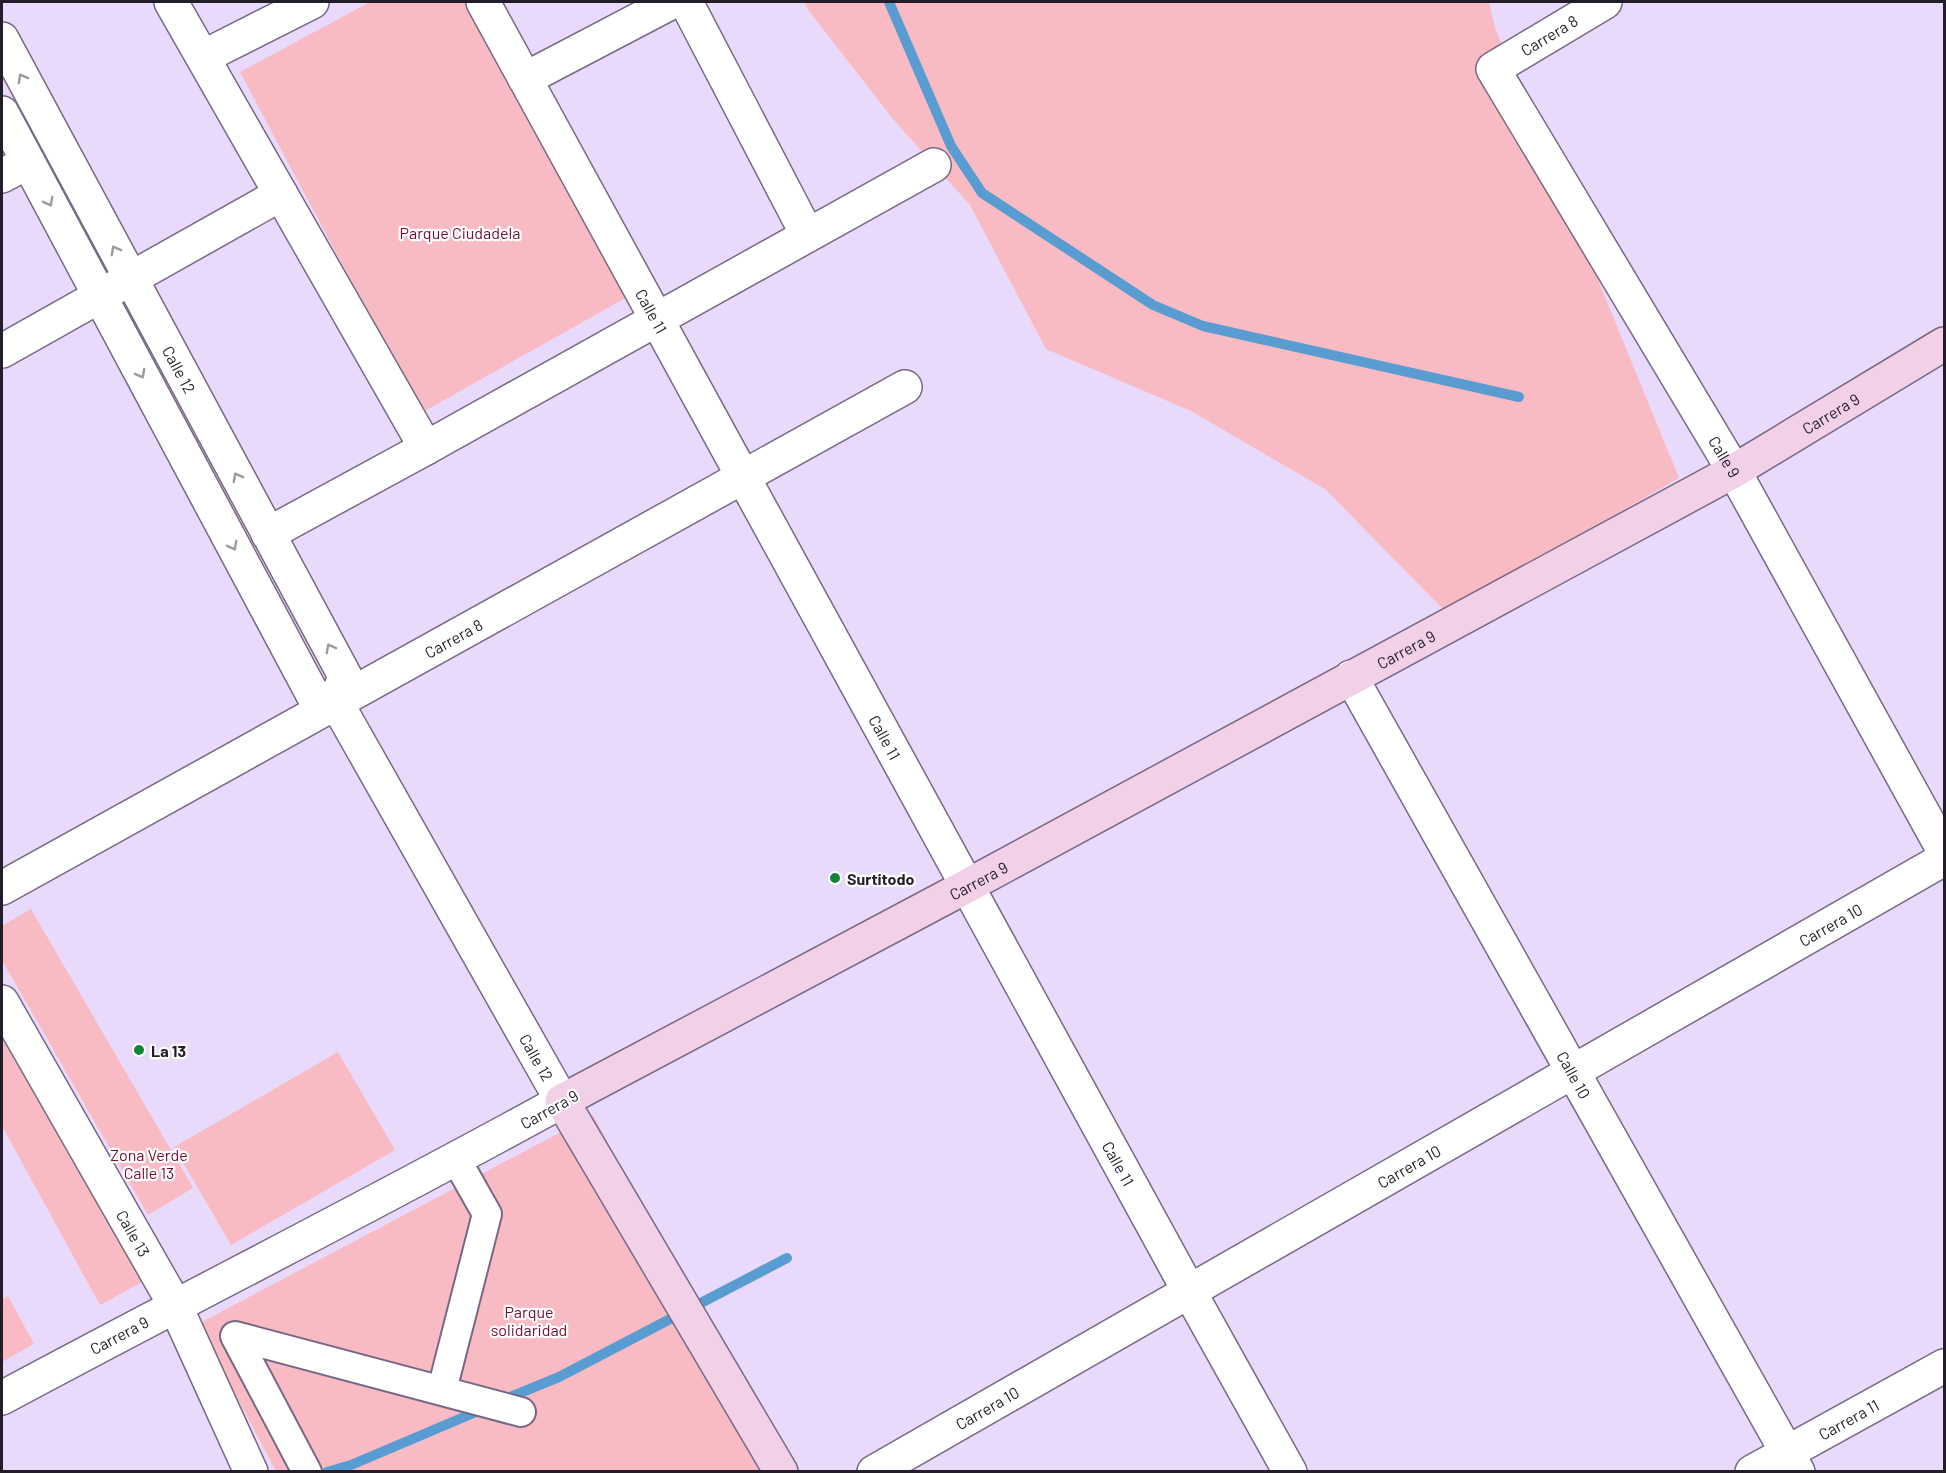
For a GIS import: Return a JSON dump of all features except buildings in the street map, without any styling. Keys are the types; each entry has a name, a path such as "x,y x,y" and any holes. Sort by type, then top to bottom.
{"main road":[{"name":"Carrera 9","path":"562,1101 967,886 1734,471 1944,344"},
{"name":"Calle 12","path":"562,1101 781,1472"}],"street":[{"path":"171,2 426,448"},
{"path":"203,57 312,2"},
{"name":"Calle 11","path":"483,2 1290,1472"},
{"path":"525,79 672,2"},
{"path":"686,2 807,234"},
{"name":"Carrera 8","path":"1493,69 1605,2"},
{"name":"Calle 12","path":"2,39 345,676 336,702 562,1101"},
{"name":"Calle 9","path":"1493,69 1734,471 1944,851"},
{"path":"2,113 15,169 99,296 313,694 336,702"},
{"path":"268,534 934,165"},
{"path":"2,351 281,194"},
{"name":"Carrera 8","path":"2,888 905,387"},
{"name":"Calle 10","path":"1351,677 1792,1462"},
{"name":"Carrera 10","path":"874,1472 1944,859"},
{"name":"Calle 13","path":"2,1002 175,1305 251,1472"},
{"name":"Carrera 9","path":"2,1398 562,1101"},
{"path":"442,1390 487,1214 456,1159"},
{"path":"307,1472 235,1336 521,1412"},
{"name":"Carrera 11","path":"1752,1472 1792,1462 1944,1366"}],"green space":[{"name":"Parque Ciudadela","path":"370,2 470,2 629,296 421,413 240,72"},
{"path":"804,2 1489,2 1495,28 1679,478 1446,612 1325,489 1191,411 1046,349 970,205 893,119"},
{"name":"Zona Verde Calle 13","path":"31,909 193,1188 148,1215 2,960 2,926"},
{"path":"2,1027 146,1280 100,1305 2,1126"},
{"path":"338,1052 395,1150 231,1245 174,1147"},
{"name":"Parque solidaridad","path":"593,1115 782,1471 276,1471 198,1324"},
{"path":"8,1296 34,1344 2,1362 2,1300"}],"waterway":[{"path":"889,2 951,146 982,193 1153,305 1203,326 1519,397"},
{"path":"503,1400 559,1377 787,1258"},
{"path":"327,1472 351,1465 483,1409"}],"place":[{"name":"Surtitodo","path":"835,878"},
{"name":"La 13","path":"139,1050"}]}
